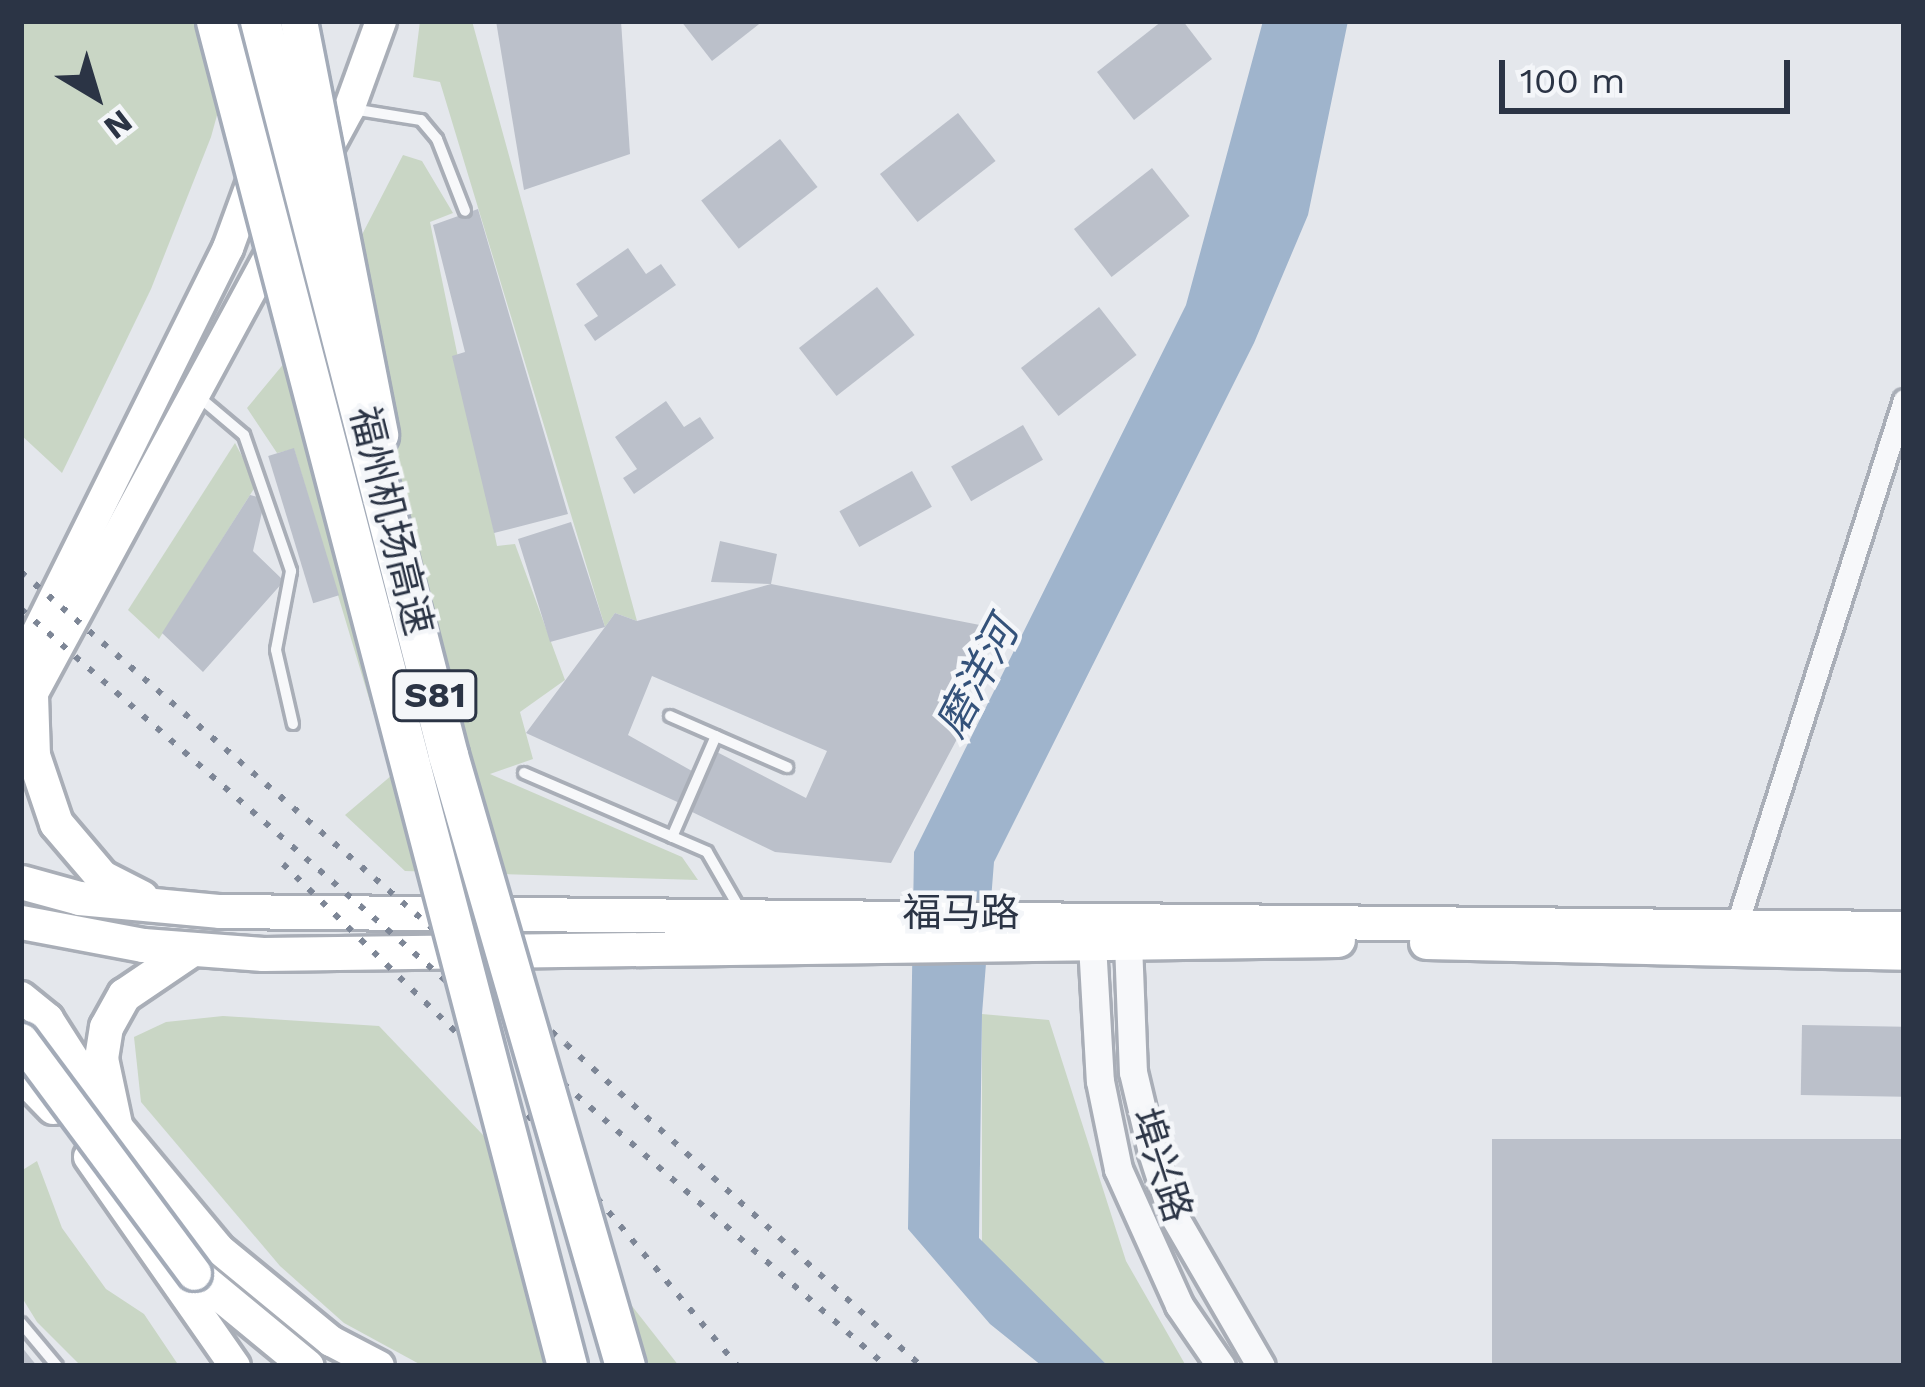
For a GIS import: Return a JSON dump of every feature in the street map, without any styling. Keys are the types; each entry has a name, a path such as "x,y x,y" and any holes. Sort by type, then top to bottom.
{"highway":[{"name":"福州机场高速","path":"216,21 567,1366"},
{"name":"福州机场高速","path":"260,21 391,510 448,755 626,1366"},
{"path":"299,21 368,340 391,510"}],"main road":[{"path":"158,906 102,877 56,823 33,754 24,692 228,248 274,131 299,21"},
{"path":"24,692 349,109 381,21"},
{"name":"福马路","path":"21,882 158,906 742,914 906,929"},
{"name":"福马路","path":"21,922 192,949 906,929 1904,928"},
{"name":"福马路","path":"1009,929 1092,944 1904,953"},
{"path":"115,1124 101,1058 106,1027 124,994 192,949"},
{"path":"21,997 48,1019 115,1124 219,1249 271,1298 379,1366"},
{"path":"21,1040 194,1273 307,1366"},
{"path":"23,1074 52,1107 225,1359"}],"street":[{"path":"1737,925 1904,400"},
{"name":"埠兴路","path":"1128,943 1133,1072 1152,1152 1171,1211 1261,1366"},
{"name":"埠兴路","path":"1092,944 1100,1081 1118,1168 1179,1305 1221,1366"}],"lane":[{"path":"349,109 421,120 437,139 465,211"},
{"path":"192,391 244,435 291,571 276,650 292,724"},
{"path":"670,716 787,767"},
{"path":"672,837 716,736"},
{"path":"524,772 707,852 742,914"},
{"path":"21,1323 57,1366"}],"green space":[{"path":"21,21 243,21 211,137 151,289 62,473 21,435"},
{"path":"420,21 472,21 637,621 615,613 605,627 440,82 413,77"},
{"path":"403,155 422,161 453,213 430,222 497,546 515,544 565,680 520,712 533,759 490,774 682,857 698,880 405,871 345,815 392,775 294,449 277,453 247,408 315,326"},
{"path":"235,443 257,484 159,639 128,610"},
{"path":"982,1014 1049,1020 1126,1261 1186,1366 1108,1366 982,1247"},
{"path":"223,1016 379,1026 504,1157 552,1366 423,1366 344,1323 280,1266 141,1102 134,1037 166,1022"},
{"path":"37,1161 62,1228 106,1289 144,1314 179,1366 81,1366 37,1322 21,1296 21,1171"},
{"path":"614,1283 679,1366 636,1366"}],"water":[{"path":"1263,21 1348,21 1308,215 1254,343 994,862 982,1014 979,1238 1108,1366 1042,1366 990,1324 908,1229 914,852 1186,305"}],"building":[{"path":"496,21 621,21 630,154 524,190"},
{"path":"681,21 763,21 712,61"},
{"path":"1162,21 1183,21 1212,59 1134,120 1097,72"},
{"path":"958,113 996,161 918,222 880,174"},
{"path":"780,139 818,187 739,249 701,201"},
{"path":"1152,168 1190,216 1112,277 1074,229"},
{"path":"478,209 568,514 494,533 452,356 465,352 433,225"},
{"path":"628,248 646,274 661,264 676,285 595,341 584,325 598,316 576,284"},
{"path":"877,287 915,335 837,396 799,348"},
{"path":"1099,307 1137,355 1059,416 1021,368"},
{"path":"666,401 684,427 700,417 714,438 634,494 623,478 637,469 615,437"},
{"path":"1023,425 1043,460 971,501 951,466"},
{"path":"294,448 339,595 313,603 268,456"},
{"path":"912,471 932,507 859,547 839,511"},
{"path":"250,495 265,499 253,551 284,581 203,672 162,633"},
{"path":"571,522 605,627 550,642 518,539"},
{"path":"720,541 777,554 771,584 711,582"},
{"path":"771,584 990,627 944,713 965,724 891,863 775,852 688,810 713,750 806,798 827,751 652,676 628,735 692,771 684,805 526,733 615,613 637,621"},
{"path":"1802,1025 1904,1027 1903,1097 1801,1095"},
{"path":"1492,1139 1904,1139 1904,1366 1492,1366"},
{"path":"21,1346 37,1366 21,1366"}],"railway":[{"path":"21,572 566,1044 921,1366"},
{"path":"21,609 886,1366"},
{"path":"283,864 470,1046 738,1366"}],"water label":[{"name":"磨洋河","path":"977,678"}]}
